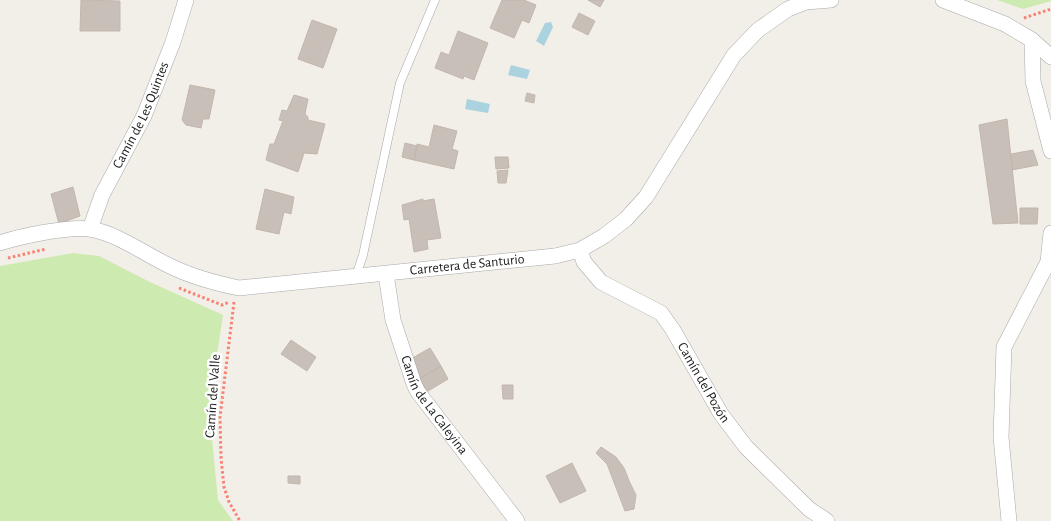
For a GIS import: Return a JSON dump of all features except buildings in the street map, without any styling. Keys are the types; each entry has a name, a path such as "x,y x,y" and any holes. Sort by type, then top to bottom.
{"street":[{"name":"Camín de Les Quintes","path":"90,229 102,195 144,116 173,42 186,0"},
{"name":"Carretera de Santurio","path":"0,243 62,230 90,229 112,235 171,267 204,280 239,288 555,256 580,250 604,236 626,219 646,197 734,55 758,30 788,9 806,2 831,0"},
{"path":"943,0 1005,24 1032,40 1051,57"},
{"path":"1032,40 1033,81 1051,151"},
{"path":"1009,521 1001,437 1004,347 1048,262 1051,233"},
{"name":"Camín del Pozón","path":"580,250 584,262 601,282 661,314 673,330 721,414 746,447 809,509 827,521"},
{"name":"Camín de La Caleyina","path":"386,274 393,320 414,384 457,445 517,521"}],"lane":[{"path":"356,276 363,255 400,83 435,0"}],"path":[{"path":"1005,24 1051,9"},
{"path":"6,259 53,248"},
{"name":"Camín del Valle","path":"174,286 222,305 234,300 220,416 221,458 224,488 229,502 240,521"}],"green space":[{"path":"997,0 1051,0 1051,1 1023,9"},
{"path":"73,253 99,256 150,282 223,315 214,375 212,439 218,500 233,521 0,521 0,266"}],"water":[{"path":"551,22 553,27 544,46 536,41 545,23"},
{"path":"511,65 530,70 527,79 508,75"},
{"path":"467,99 490,104 488,113 465,109"}]}
